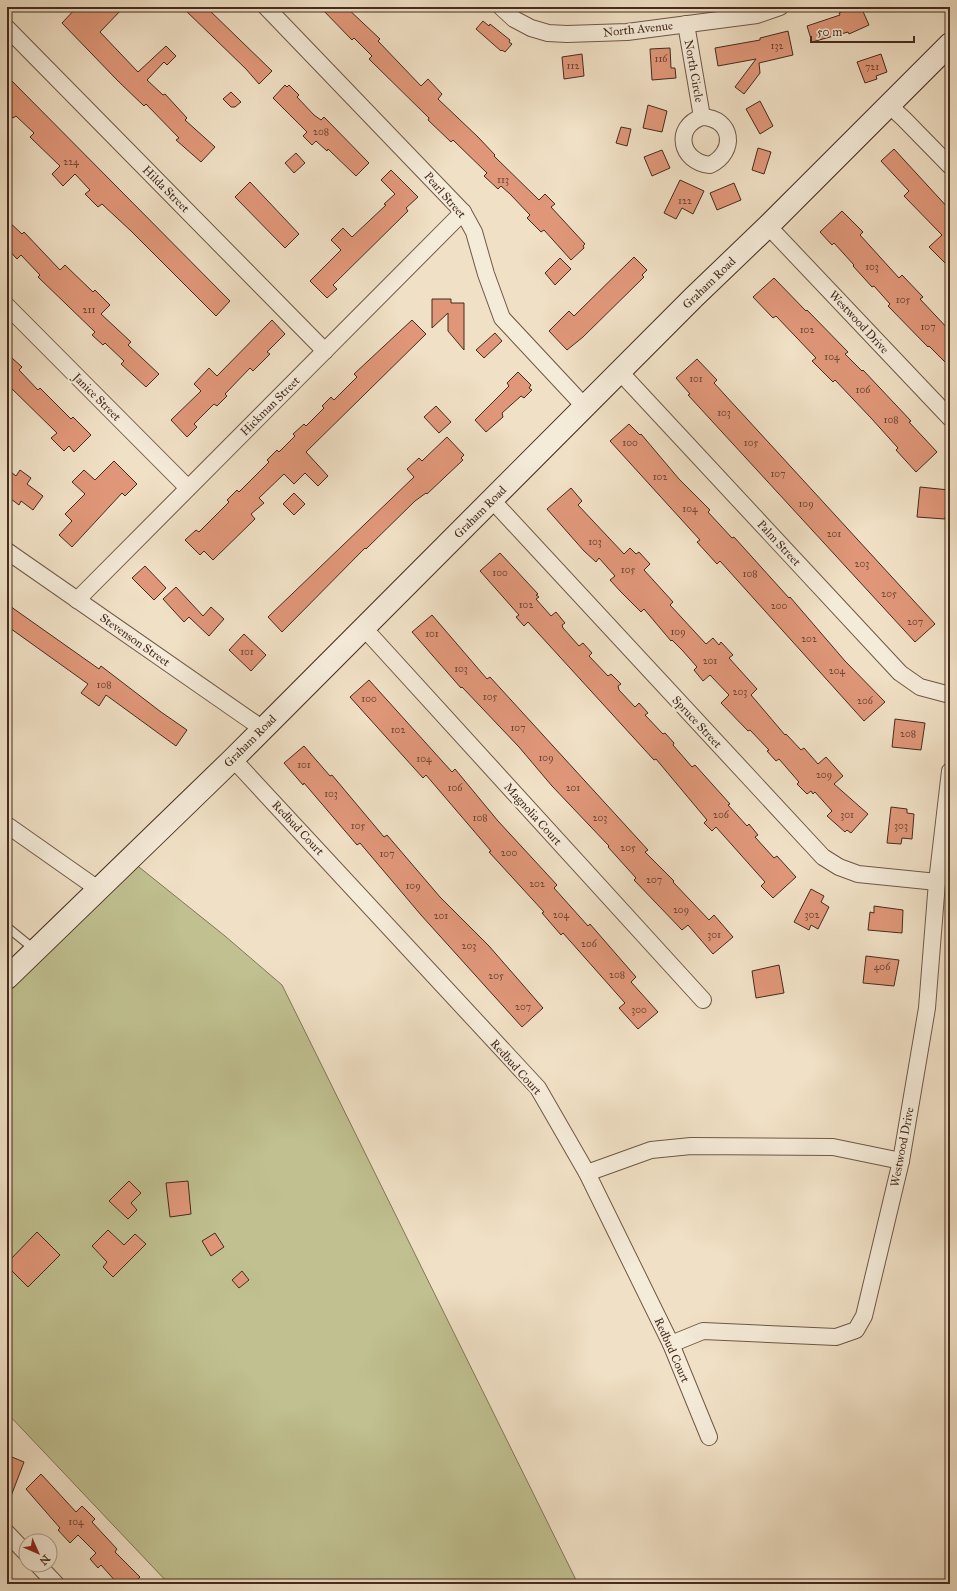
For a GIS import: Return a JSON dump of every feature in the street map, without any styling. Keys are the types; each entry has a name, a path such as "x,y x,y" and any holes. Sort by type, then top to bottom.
{"main road":[{"name":"Graham Road","path":"7,978 98,888 233,759 363,627 694,297 890,106 950,44"}],"street":[{"name":"Pearl Street","path":"266,7 463,212 474,232 486,274 502,318 585,407"},
{"name":"North Avenue","path":"501,7 514,19 531,28 548,33 627,32 757,14 780,7"},
{"name":"North Circle","path":"686,24 702,117"},
{"name":"Hilda Street","path":"7,28 325,351"},
{"path":"890,106 904,118 950,166"},
{"name":"Hickman Street","path":"76,600 463,212"},
{"name":"Westwood Drive","path":"768,226 950,418"},
{"name":"Janice Street","path":"7,306 188,488"},
{"name":"Palm Street","path":"620,372 900,673 920,687 950,695"},
{"name":"Spruce Street","path":"492,500 823,857 839,867 858,874 937,882"},
{"name":"Stevenson Street","path":"7,551 263,729"},
{"name":"Magnolia Court","path":"363,627 703,1000"},
{"name":"Redbud Court","path":"233,759 538,1088 587,1173 670,1344 709,1437"},
{"name":"Westwood Drive","path":"670,1344 703,1331 836,1337 856,1330 864,1316 900,1161 928,1008 937,882 950,771"},
{"path":"7,825 98,888"},
{"path":"587,1173 651,1150 691,1146 833,1147 900,1161"},
{"path":"7,1533 18,1545"},
{"path":"46,1573 56,1584"}],"lane":[{"path":"7,927 35,950"}],"green space":[{"path":"129,859 225,936 282,985 578,1584 169,1584 7,1413 7,979"}],"building":[{"path":"77,7 124,7 100,32 138,72 166,46 176,56 167,65 164,62 147,80 163,95 165,94 187,118 185,120 215,147 201,162 176,140 179,138 146,104 144,106 118,81 62,23"},
{"path":"182,7 206,7 272,71 259,84 246,69"},
{"path":"320,7 346,7 380,39 378,41 421,86 428,79 442,94 438,99 478,137 495,155 494,156 539,200 545,194 555,204 551,207 585,244 583,246 584,248 571,260 544,230 541,232 527,218 530,215 510,194 501,186 498,189 484,176 487,173 453,140 451,142 428,120 429,118 369,59 372,56 354,38 352,40"},
{"path":"852,7 861,7 869,25 849,34 848,32 812,42 807,26 840,15 839,13"},
{"path":"483,21 489,26 490,24 510,40 509,42 512,44 505,52 502,50 501,51 476,29"},
{"path":"788,31 793,55 759,63 760,73 744,94 735,87 756,59 718,66 715,48 760,40 760,38"},
{"path":"670,48 671,68 675,68 676,78 652,80 650,49"},
{"path":"582,54 584,76 564,79 562,57"},
{"path":"881,54 887,72 876,76 877,79 865,83 857,62"},
{"path":"7,76 230,301 216,316 131,231 102,204 98,207 85,194 90,190 75,174 63,186 52,174 60,166 30,137 34,133 16,116 13,118 7,112"},
{"path":"285,85 287,87 289,85 299,95 297,97 314,115 321,120 324,117 369,163 356,176 328,149 327,151 316,141 312,145 303,136 307,132 273,98"},
{"path":"231,92 241,102 235,107 231,107 223,99"},
{"path":"760,101 773,126 760,134 746,109"},
{"path":"648,105 667,111 662,132 643,128"},
{"path":"621,127 631,129 627,146 616,143"},
{"path":"758,148 771,152 764,174 752,170"},
{"path":"894,149 950,210 950,268 929,247 942,235 904,196 909,191 881,161"},
{"path":"662,150 670,168 652,176 644,157"},
{"path":"296,153 305,163 294,173 285,163"},
{"path":"391,170 418,197 406,208 408,211 333,285 337,289 327,298 310,281 341,250 331,240 343,228 352,237 386,205 384,204 395,194 381,180"},
{"path":"680,180 704,191 693,214 682,208 676,219 664,213"},
{"path":"250,182 299,234 285,248 235,197"},
{"path":"734,183 741,200 717,210 710,193"},
{"path":"842,211 863,232 860,235 899,278 902,275 923,297 920,299 950,331 950,367 888,306 890,304 874,286 872,287 834,243 832,245 820,232"},
{"path":"7,220 22,234 24,232 60,270 65,265 93,292 95,290 110,305 101,314 131,342 128,345 159,374 146,387 121,364 124,361 105,343 103,345 92,335 95,332 38,277 40,275 21,255 17,259 7,248"},
{"path":"634,257 647,270 642,275 644,277 583,337 567,350 549,331 569,311 574,316"},
{"path":"560,258 571,269 555,285 545,273"},
{"path":"774,278 848,352 845,354 862,371 863,370 911,421 909,422 937,452 916,472 896,450 898,448 871,418 835,380 833,382 812,361 816,358 776,316 773,318 753,297"},
{"path":"432,299 451,299 451,303 464,303 464,350 448,331 448,313 432,328"},
{"path":"272,320 285,334 267,352 270,354 253,371 250,368 225,394 227,396 217,406 214,404 194,424 197,427 187,437 171,420 201,391 194,384 209,368 217,376"},
{"path":"412,320 426,334 306,452 328,476 318,486 305,473 294,484 284,474 259,498 264,503 251,514 255,519 213,560 204,551 200,555 185,540 196,530 199,532 229,502 227,500 237,490 239,492 269,462 267,460 277,450 279,452 295,436 293,434 304,424 306,426 324,408 322,406 331,397 334,400 357,377 354,374"},
{"path":"495,333 502,341 484,358 476,350"},
{"path":"7,358 9,361 12,358 22,367 19,370 38,390 40,388 71,419 73,417 91,435 74,452 69,446 64,451 51,438 57,433 7,384"},
{"path":"697,359 717,380 714,383 935,624 915,642 688,395 690,394 676,378"},
{"path":"518,372 531,385 529,388 532,390 524,398 521,396 502,413 503,417 486,432 475,420 509,386 507,383"},
{"path":"436,406 451,422 439,433 424,417"},
{"path":"629,424 640,435 641,434 679,479 710,510 708,512 732,538 734,537 789,598 790,597 845,661 885,702 864,721 720,561 717,564 697,542 700,540 610,441"},
{"path":"447,437 464,455 461,458 463,460 427,494 426,493 415,501 366,549 365,548 282,632 268,617 414,477 407,469 419,458 422,461"},
{"path":"114,461 137,484 125,496 122,493 72,547 59,535 72,521 65,514 85,494 72,482 84,470 95,480"},
{"path":"7,469 16,476 20,470 31,478 27,484 43,496 33,510 21,501 19,505 7,496"},
{"path":"920,487 949,490 945,519 917,517"},
{"path":"571,488 582,501 578,505 624,554 630,548 636,554 639,552 650,564 644,570 673,602 670,605 706,644 713,638 719,645 721,642 733,655 729,658 757,689 751,695 785,735 786,734 801,750 804,748 818,764 826,757 843,776 834,784 868,814 851,833 847,830 845,832 827,816 832,811 815,792 813,794 811,791 807,794 797,784 799,782 779,759 776,761 767,751 769,750 721,703 729,695 710,675 703,681 694,670 697,667 682,650 672,640 671,641 644,609 641,612 610,580 615,576 599,558 596,562 584,551 547,509"},
{"path":"294,493 305,504 294,515 283,504"},
{"path":"500,553 538,594 536,595 539,597 536,599 551,616 556,612 565,623 562,625 563,628 579,646 583,643 592,653 589,656 608,676 611,674 621,684 618,686 619,690 635,707 639,703 648,713 645,715 663,734 665,733 692,767 695,765 730,804 728,805 747,826 749,824 758,835 755,837 774,858 777,856 796,877 773,898 761,886 765,882 716,827 712,831 704,823 707,820 656,759 654,760 528,622 524,626 516,617 519,615 480,571"},
{"path":"145,566 166,588 154,600 132,578"},
{"path":"176,587 203,616 211,607 224,619 209,636 189,617 184,622 163,599"},
{"path":"7,604 99,669 101,666 187,730 176,746 106,695 99,706 81,693 88,684 7,626"},
{"path":"432,615 487,679 490,677 648,850 645,852 674,881 673,882 709,920 714,915 733,937 713,954 688,925 682,930 634,880 636,878 608,847 609,846 552,786 519,747 462,687 461,688 412,632"},
{"path":"244,634 266,655 251,671 229,650"},
{"path":"369,680 452,772 455,769 498,821 557,885 554,888 588,926 590,924 636,977 631,982 658,1012 638,1029 619,1008 625,1003 563,933 561,935 542,913 544,912 489,852 491,851 426,775 423,778 350,697"},
{"path":"895,719 925,723 921,750 892,747"},
{"path":"304,746 330,776 332,775 384,837 387,835 440,897 489,946 543,1008 522,1027 421,915 360,843 357,845 304,783 303,785 284,763"},
{"path":"891,807 907,809 907,813 914,814 912,839 902,838 901,844 887,843"},
{"path":"811,889 824,896 821,902 829,907 818,929 811,925 809,930 794,922"},
{"path":"874,906 903,910 902,933 868,930 870,912 874,913"},
{"path":"866,956 899,960 894,986 863,983"},
{"path":"779,965 784,993 756,998 752,971"},
{"path":"129,1181 141,1193 131,1203 137,1210 128,1219 109,1201"},
{"path":"188,1181 191,1214 170,1217 166,1183"},
{"path":"108,1230 124,1245 135,1234 146,1244 113,1277 103,1267 107,1262 92,1246"},
{"path":"37,1232 60,1255 28,1287 7,1266 7,1263"},
{"path":"215,1233 224,1247 211,1256 202,1241"},
{"path":"242,1271 249,1280 239,1288 232,1280"},
{"path":"7,1455 24,1462 8,1504 7,1504"},
{"path":"41,1474 76,1512 82,1506 95,1519 92,1522 117,1549 115,1552 140,1577 133,1584 118,1584 101,1565 98,1568 90,1559 96,1553 78,1535 70,1543 58,1530 60,1528 26,1489"}]}
